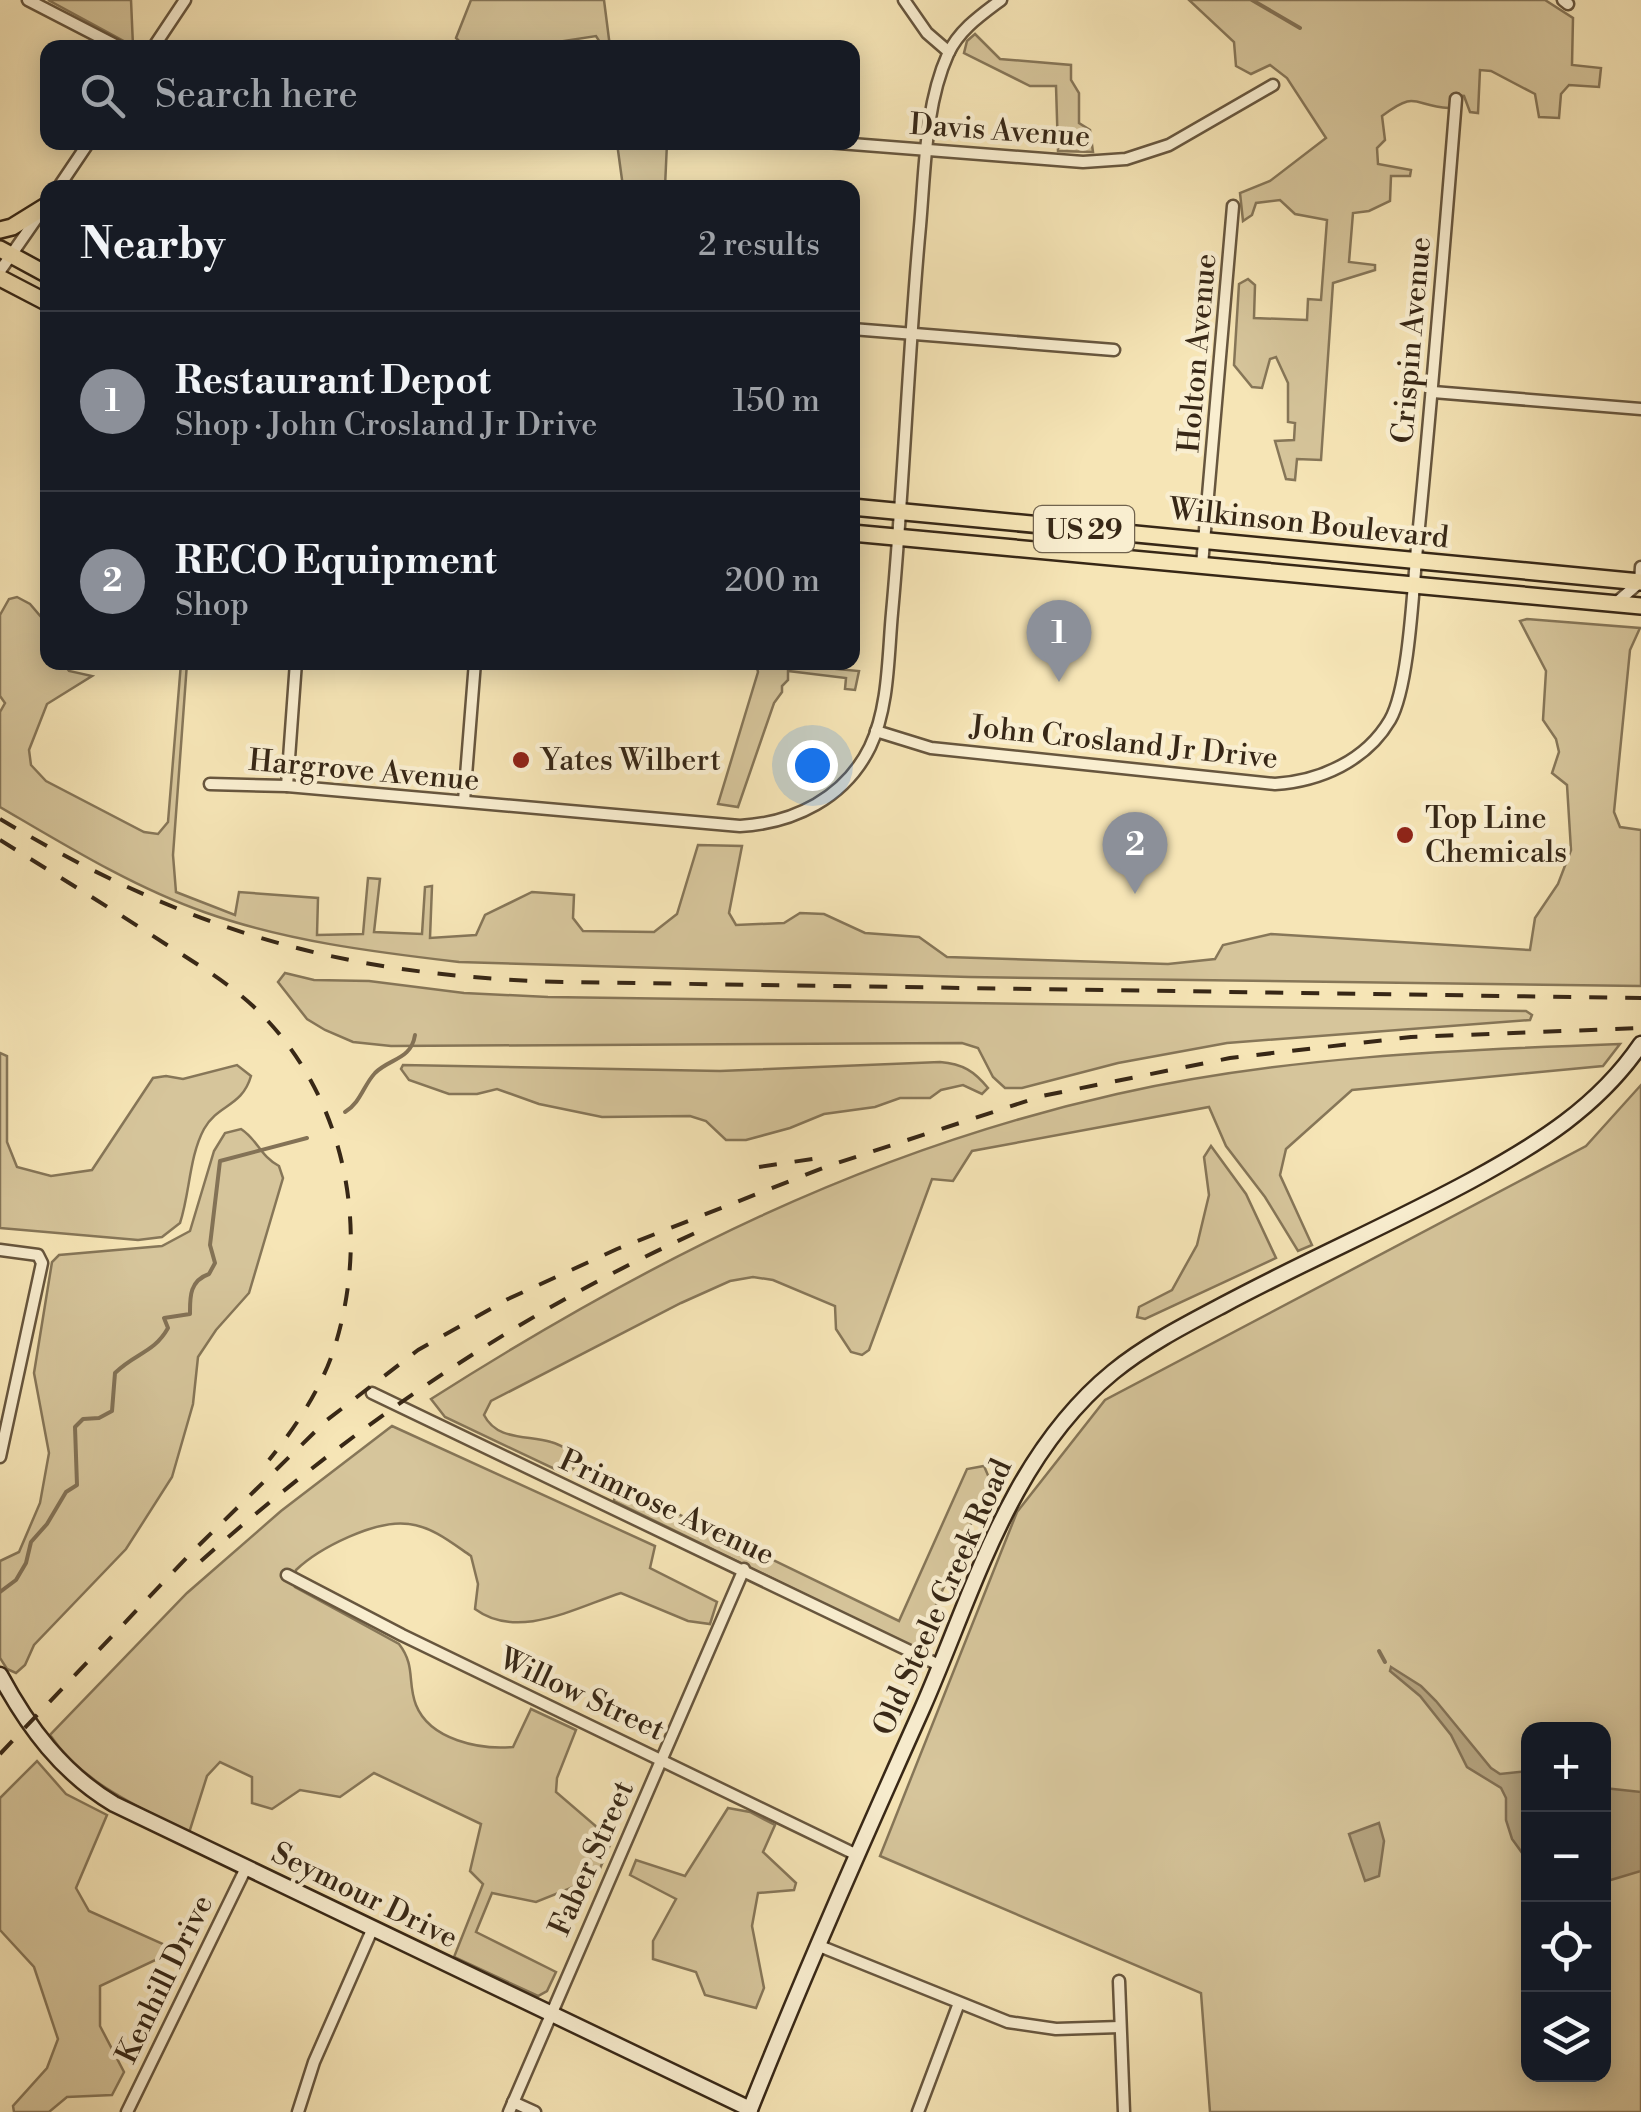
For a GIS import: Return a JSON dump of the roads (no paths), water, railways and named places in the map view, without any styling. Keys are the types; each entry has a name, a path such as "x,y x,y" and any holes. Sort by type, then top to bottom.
{"main road":[{"path":"0,230 12,227 40,209"},
{"path":"6,253 40,271"},
{"path":"0,274 40,298"},
{"name":"Wilkinson Boulevard","path":"860,508 1640,582"},
{"name":"Wilkinson Boulevard","path":"860,534 1641,606"},
{"name":"Old Steele Creek Road","path":"750,2110 817,1944 990,1547 1023,1477 1056,1430 1092,1391 1141,1352 1512,1158 1571,1120 1617,1076 1641,1044"},
{"name":"Seymour Drive","path":"0,1675 46,1746 85,1785 140,1818 750,2110"}],"street":[{"path":"28,0 106,40"},
{"path":"158,40 185,0"},
{"path":"904,0 927,33 949,52 970,24 1001,0"},
{"name":"Hargrove Avenue","path":"210,784 287,786 740,826 770,824 796,815 837,790 854,772 876,731 884,693 927,150 939,82 949,52"},
{"name":"Davis Avenue","path":"860,145 1083,162 1126,159 1153,152 1184,137 1273,85"},
{"name":"Crispin Avenue","path":"1414,586 1456,99"},
{"path":"63,180 84,150"},
{"name":"Holton Avenue","path":"1202,565 1233,206"},
{"path":"0,274 6,253 40,212"},
{"path":"860,330 1114,350"},
{"path":"1432,392 1641,409"},
{"path":"1616,603 1640,582 1641,567"},
{"name":"John Crosland Jr Drive","path":"876,731 931,748 1275,784 1299,782 1324,774 1359,754 1378,738 1392,717 1400,693 1414,586"},
{"path":"287,786 295,670"},
{"path":"464,801 474,670"},
{"path":"0,1250 38,1254 42,1264 0,1457"},
{"name":"Primrose Avenue","path":"372,1393 941,1666"},
{"name":"Faber Street","path":"511,2107 744,1569"},
{"name":"Willow Street","path":"287,1575 857,1856"},
{"name":"Kenhill Drive","path":"127,2112 246,1868"},
{"path":"298,2112 314,2062 372,1930"},
{"path":"817,1944 1008,2022 1036,2028 1120,2027"},
{"path":"1119,1981 1124,2112"},
{"path":"918,2112 959,2003"},
{"path":"511,2107 535,2112"}],"waterway":[{"path":"1252,0 1300,28"},
{"path":"345,1112 355,1104 375,1073 405,1054 415,1035"},
{"path":"0,1592 16,1580 26,1563 31,1542 66,1492 77,1485 75,1427 83,1419 99,1418 112,1411 115,1373 163,1336 168,1328 164,1318 190,1314 194,1286 215,1263 210,1245 220,1161 307,1138"},
{"path":"1379,1651 1385,1662"}],"railway":[{"path":"0,819 70,858 203,919 338,958 409,970 563,982 1641,998"},
{"path":"0,840 201,966 243,997 285,1041 330,1121 350,1211 345,1304 322,1379 269,1460"},
{"path":"0,1754 192,1552 327,1420 418,1350 508,1299 617,1249 828,1166 1042,1096 1230,1058 1411,1037 1641,1028"},
{"path":"759,1167 825,1157"},
{"path":"201,1561 317,1464 440,1376 569,1297 704,1229"}],"place":[{"name":"Restaurant Depot","path":"1059,682"},
{"name":"Yates Wilbert","path":"521,760"},
{"name":"Top Line Chemicals","path":"1405,835"},
{"name":"RECO Equipment","path":"1135,894"}]}
